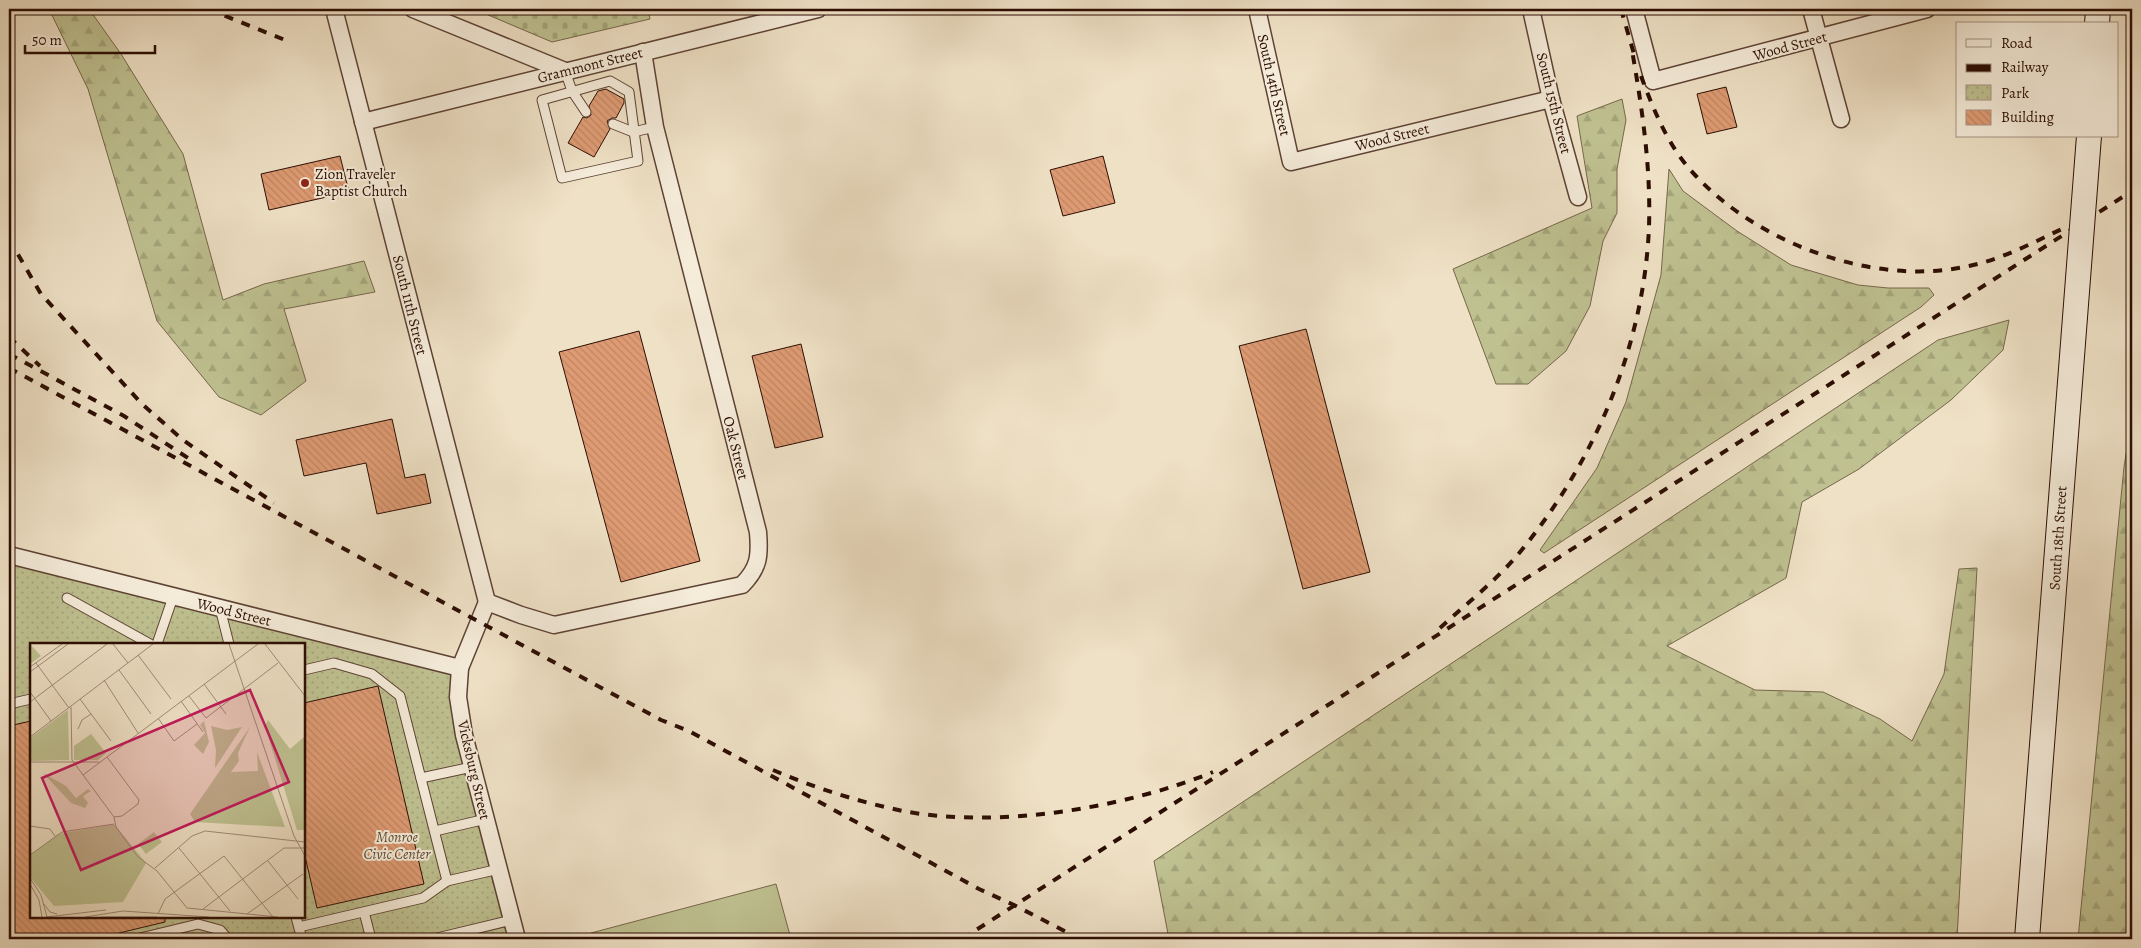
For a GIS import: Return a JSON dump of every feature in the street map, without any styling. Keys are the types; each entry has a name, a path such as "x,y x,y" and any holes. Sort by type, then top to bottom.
{"main road":[{"path":"2097,22 2098,9"},
{"name":"South 18th Street","path":"2027,939 2089,138"}],"street":[{"name":"South 11th Street","path":"334,9 487,602"},
{"path":"413,9 565,71"},
{"name":"Grammont Street","path":"363,122 818,9"},
{"name":"South 14th Street","path":"1257,9 1291,162"},
{"name":"South 15th Street","path":"1531,9 1551,98 1578,197"},
{"name":"Wood Street","path":"1634,9 1653,81 1927,9"},
{"path":"1811,9 1817,39 1841,119"},
{"name":"Oak Street","path":"487,602 554,625 742,585 754,574 760,552 758,532 655,127 643,52"},
{"name":"Wood Street","path":"1291,162 1551,98"},
{"name":"Wood Street","path":"9,555 460,668"},
{"name":"Vicksburg Street","path":"487,602 460,668 458,697 464,735 517,939"}],"lane":[{"path":"565,71 572,91 586,112"},
{"path":"610,81 629,92 638,161 562,178 542,100 572,91 610,81"},
{"path":"613,124 634,132 655,127"},
{"path":"158,643 173,596"},
{"path":"67,598 148,643"},
{"path":"220,608 229,643"},
{"path":"305,670 334,664 372,674 400,696 447,881"},
{"path":"9,704 30,699"},
{"path":"421,778 472,767"},
{"path":"434,832 486,819"},
{"path":"299,927 423,898 447,881 499,868"},
{"path":"364,912 370,939"},
{"path":"296,918 302,939"},
{"path":"433,939 512,920"},
{"path":"136,939 198,924 220,930 228,939"}],"green space":[{"path":"49,9 89,9 121,54 183,154 223,300 264,284 364,261 375,292 284,309 306,381 261,415 219,397 157,321 88,89"},
{"path":"474,9 648,9 650,19 552,42"},
{"path":"1622,99 1626,120 1617,169 1617,213 1603,241 1590,306 1566,351 1528,384 1496,384 1453,269 1592,208 1577,116"},
{"path":"1669,169 1683,191 1737,231 1791,265 1858,285 1888,288 1929,288 1934,295 1921,307 1544,553 1540,550 1597,468 1626,402 1661,275"},
{"path":"2009,320 2003,350 1951,400 1859,469 1802,502 1786,578 1667,646 1755,690 1823,692 1880,719 1912,741 1944,674 1959,569 1977,568 1957,939 1169,939 1154,861 1938,340"},
{"path":"2132,417 2132,939 2078,939 2124,467"},
{"name":"Monroe Civic Center","path":"9,555 460,668 458,697 517,939 9,939"},
{"path":"776,884 791,939 593,939 591,933"}],"building":[{"path":"1726,87 1737,127 1707,134 1697,94"},
{"path":"606,89 624,99 624,103 616,118 607,121 610,129 594,157 568,143 583,117 587,118 591,115 589,106 598,91"},
{"name":"Zion Traveler Baptist Church","path":"340,156 349,192 269,210 261,174"},
{"path":"1103,156 1115,203 1063,216 1050,170"},
{"path":"1306,329 1370,572 1303,589 1239,346"},
{"path":"639,331 700,561 621,582 559,352"},
{"path":"801,344 823,437 775,448 752,356"},
{"path":"392,419 405,478 425,474 431,503 377,514 366,463 304,476 296,440"},
{"path":"378,686 424,884 317,908 305,856 305,703"},
{"path":"30,721 30,918 165,918 165,922 94,939 9,939 9,726"}],"railway":[{"path":"208,9 285,40"},
{"path":"1621,9 1634,54"},
{"path":"1440,628 1515,558 1543,522 1568,484 1590,445 1625,361 1637,317 1645,272 1649,227 1647,160 1632,50"},
{"path":"1641,76 1657,116 1670,141 1695,175 1722,200 1752,222 1786,240 1822,255 1859,265 1896,270 1933,271 1982,263 2018,250 2064,228"},
{"path":"962,939 2132,191"},
{"path":"9,239 41,294 142,404 183,440 274,503"},
{"path":"9,337 40,366"},
{"path":"9,354 124,416 188,458"},
{"path":"9,368 661,720 689,731 979,889 1080,939"},
{"path":"773,770 837,794 903,811 940,816 979,818 1061,812 1101,805 1141,796 1213,772"}],"place":[{"name":"Zion Traveler Baptist Church","path":"305,183"}]}
